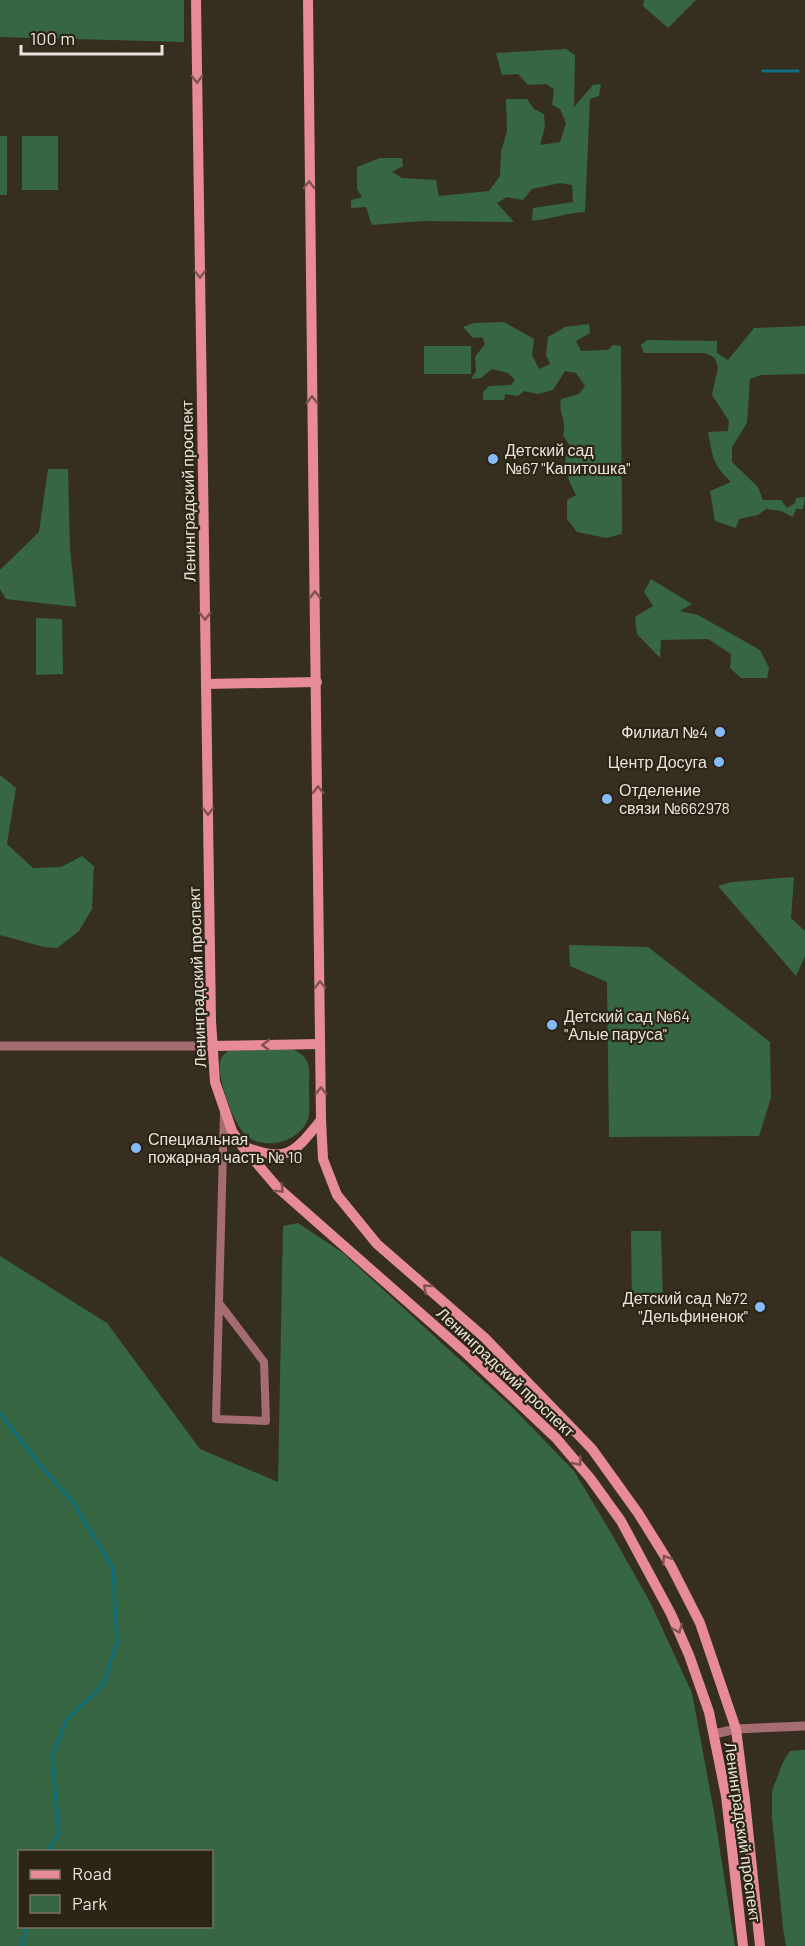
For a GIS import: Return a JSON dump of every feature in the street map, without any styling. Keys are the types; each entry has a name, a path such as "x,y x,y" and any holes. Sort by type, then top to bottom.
{"main road":[{"name":"Ленинградский проспект","path":"196,0 212,1046 215,1082 232,1131 277,1187 468,1355 556,1438 579,1464 621,1521 671,1614 689,1655 714,1734 726,1796 743,1946"},
{"name":"Ленинградский проспект","path":"308,0 309,244 323,1159 338,1195 377,1244 484,1338 592,1449 638,1513 671,1566 700,1623 736,1729 760,1946"},
{"path":"206,684 317,682"},
{"path":"212,1046 320,1044"},
{"path":"242,1146 272,1156 288,1153 300,1146 321,1120"}],"street":[{"path":"0,1046 212,1046"},
{"path":"219,1303 264,1362 266,1421 216,1419 219,1303 224,1112"},
{"path":"714,1734 736,1729 805,1726"}],"green space":[{"path":"0,0 184,0 184,42 0,37"},
{"path":"644,0 696,0 668,28 643,6"},
{"path":"566,49 575,55 574,107 593,85 601,84 599,96 590,99 585,212 532,221 533,208 573,202 572,185 560,183 532,189 523,200 507,197 497,203 514,222 423,221 372,225 366,207 351,208 351,200 362,197 357,189 357,167 380,158 402,158 403,166 392,172 402,178 436,180 439,196 489,191 500,176 501,152 507,131 506,99 527,99 534,109 544,114 545,127 540,145 560,142 566,123 560,109 552,105 554,89 546,84 528,85 518,74 502,75 496,53"},
{"path":"0,136 7,136 7,195 0,195"},
{"path":"22,136 58,136 58,190 22,190"},
{"path":"504,322 534,339 532,355 539,369 550,364 546,355 548,337 565,327 589,324 590,333 576,341 581,351 608,350 613,345 621,346 622,534 606,538 577,532 567,519 567,500 576,495 566,471 567,452 570,446 563,435 564,424 560,404 561,399 579,394 585,386 576,373 565,371 553,390 538,394 524,391 518,396 505,394 504,400 483,400 483,392 489,386 511,385 515,380 508,373 492,369 481,378 471,379 476,371 475,357 485,344 482,337 473,338 463,327 474,323"},
{"path":"805,326 805,374 761,375 750,379 747,423 732,447 732,462 758,487 763,500 781,500 787,508 795,503 796,498 805,497 803,509 796,509 793,517 781,511 766,509 758,515 739,519 736,528 715,521 710,491 731,482 714,460 708,432 728,431 729,421 712,395 718,368 715,358 705,353 644,353 641,345 647,340 717,341 717,353 728,360 754,328"},
{"path":"424,346 471,346 471,374 424,374"},
{"path":"48,469 68,469 70,549 76,607 6,599 0,589 0,570 39,532"},
{"path":"651,579 692,604 680,611 698,615 760,650 769,668 767,678 741,678 730,668 731,654 708,639 661,640 660,658 637,634 635,617 653,606 644,592"},
{"path":"36,618 62,619 63,674 36,675"},
{"path":"0,775 16,788 7,844 33,868 61,867 82,856 94,866 92,909 79,931 57,948 44,947 0,935"},
{"path":"794,877 791,918 805,931 805,956 796,976 718,886 732,882"},
{"path":"569,945 648,947 770,1042 771,1098 759,1136 609,1137 607,982 570,966"},
{"path":"292,1049 303,1056 308,1064 310,1107 308,1119 304,1127 291,1138 274,1143 257,1142 243,1133 232,1114 221,1079 220,1060 228,1051"},
{"path":"298,1223 343,1253 514,1409 574,1471 650,1602 692,1693 735,1946 0,1946 0,1256 107,1323 200,1449 278,1482 283,1226"},
{"path":"631,1231 661,1231 663,1304 632,1305"},
{"path":"805,1750 805,1946 786,1946 772,1817 772,1791 783,1762 790,1751"}],"waterway":[{"path":"763,71 798,71"},
{"path":"0,1413 40,1465 72,1501 113,1568 117,1642 103,1685 67,1719 52,1756 59,1833 48,1850"},
{"path":"21,1946 26,1928"}],"place":[{"name":"Детский сад №67 \"Капитошка\"","path":"493,459"},
{"name":"Филиал №4","path":"720,732"},
{"name":"Центр Досуга","path":"719,762"},
{"name":"Отделение связи №662978","path":"607,799"},
{"name":"Детский сад №64 \"Алые паруса\"","path":"552,1025"},
{"name":"Специальная пожарная часть № 10","path":"136,1148"},
{"name":"Детский сад №72 \"Дельфиненок\"","path":"760,1307"}]}
